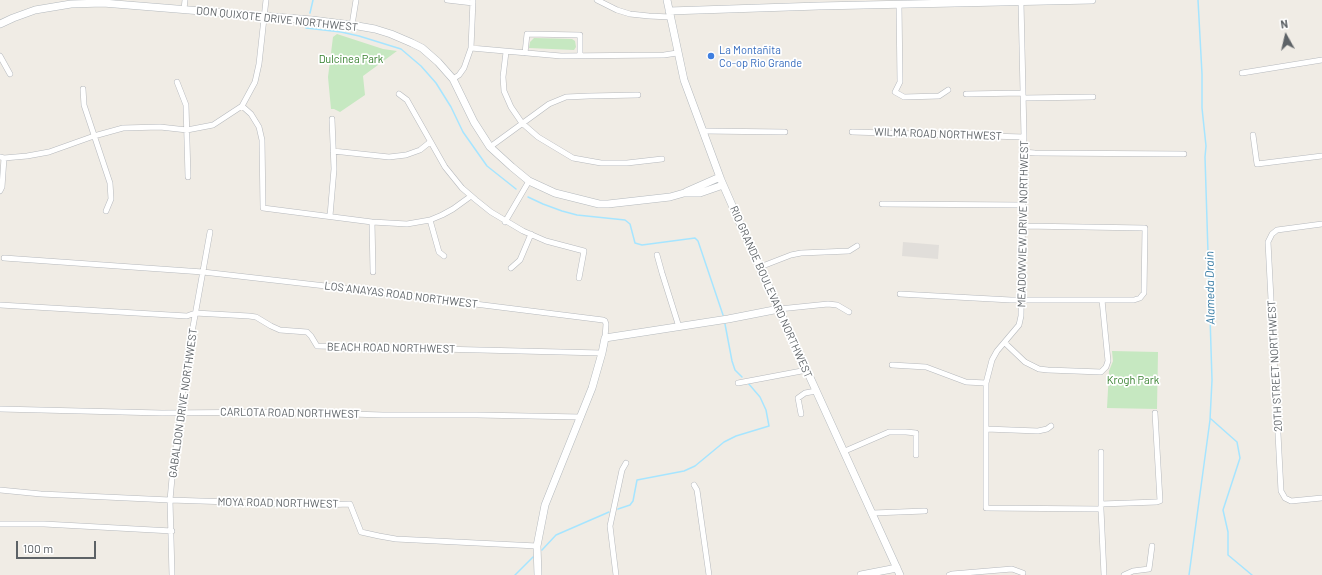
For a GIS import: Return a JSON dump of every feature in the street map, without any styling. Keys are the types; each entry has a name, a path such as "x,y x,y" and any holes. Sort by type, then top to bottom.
{"street":[{"path":"184,9 185,0"},
{"path":"0,191 2,187 2,157 27,156 49,152 94,136 123,128 160,127 187,130 213,125 242,106 255,82 259,64 266,0"},
{"path":"352,25 356,0"},
{"path":"447,0 473,1 471,48 464,68 459,75 453,79"},
{"path":"597,0 617,10 630,14 649,16 818,3 1021,2 1092,0"},
{"name":"RIO GRANDE BOULEVARD NORTHWEST","path":"667,0 677,53 684,80 723,185 899,572"},
{"name":"MEADOWVIEW DRIVE NORTHWEST","path":"1021,2 1024,137 1021,316 1019,325 992,360 986,383 986,508 1101,507"},
{"name":"DON QUIXOTE DRIVE NORTHWEST","path":"0,24 35,10 71,4 103,3 352,25 391,34 422,48 438,62 453,79 474,122 490,147 530,181 555,193 599,204 633,202 684,194"},
{"path":"896,3 900,82 895,92 904,96 939,96 948,90"},
{"path":"525,53 527,34 580,35 580,56"},
{"path":"471,48 506,52 580,56 664,55 677,53"},
{"path":"506,52 503,77 504,91 511,107 522,123 538,138 573,158 601,163 627,163 662,159"},
{"path":"0,56 10,74"},
{"path":"1242,73 1322,60"},
{"path":"177,82 186,105 188,177"},
{"path":"83,89 84,105 110,183 111,199 106,211"},
{"path":"399,94 407,100 445,167 470,196 505,222 523,231 546,241 584,251 579,278"},
{"path":"966,94 1093,97"},
{"path":"490,147 548,104 566,97 638,95"},
{"path":"242,106 251,114 259,127 262,140 263,208 372,222 407,224 430,220 453,209 470,196"},
{"path":"330,216 333,183 332,119"},
{"path":"702,131 785,132"},
{"name":"WILMA ROAD NORTHWEST","path":"852,132 1024,137"},
{"path":"1253,135 1257,164 1322,156"},
{"path":"333,151 389,157 406,155 420,150 430,142"},
{"path":"1023,152 1035,154 1184,154"},
{"path":"684,194 720,177"},
{"path":"505,222 530,181"},
{"path":"684,194 700,193 723,185"},
{"path":"882,204 1023,205"},
{"path":"430,220 439,252 444,256"},
{"path":"372,222 373,272"},
{"name":"20TH STREET NORTHWEST","path":"1322,224 1278,230 1272,234 1268,242 1281,491 1285,498 1291,501 1322,498"},
{"path":"900,294 1022,300 1134,300 1140,298 1144,293 1145,228 1022,226"},
{"name":"GABALDON DRIVE NORTHWEST","path":"172,575 170,500 187,360 210,232"},
{"path":"511,268 520,260 531,234"},
{"path":"760,267 791,255 801,253 849,251 857,246"},
{"path":"657,255 679,327"},
{"name":"LOS ANAYAS ROAD NORTHWEST","path":"4,258 203,272 387,292 603,320 606,321 605,338"},
{"path":"1005,343 1025,362 1039,369 1101,372 1106,367 1108,361 1102,300"},
{"path":"538,575 537,546 545,505 592,388 605,338 679,327 779,309 828,304 837,305 849,312"},
{"name":"BEACH ROAD NORTHWEST","path":"0,305 187,316 195,313 256,317 280,330 307,332 317,346 602,353"},
{"path":"892,365 926,367 966,382 986,383"},
{"path":"738,382 806,370"},
{"path":"801,414 798,398 805,393 816,391"},
{"name":"CARLOTA ROAD NORTHWEST","path":"0,409 581,417"},
{"path":"1101,507 1160,501 1155,413"},
{"path":"986,429 1038,431 1047,429 1051,426"},
{"path":"845,451 889,432 902,432 916,433 916,455"},
{"path":"1101,452 1101,507 1104,575"},
{"path":"616,575 610,526 622,470 626,463"},
{"path":"694,485 697,490 709,575"},
{"name":"MOYA ROAD NORTHWEST","path":"0,490 41,494 170,500 321,505 350,504 361,532 396,539 537,546"},
{"path":"873,513 925,511"},
{"path":"0,524 44,524 172,531"},
{"path":"1124,575 1133,571 1149,569 1152,546"},
{"path":"949,575 1012,569 1023,573"},
{"path":"861,575 899,572"}],"shaded area":[{"path":"903,242 939,245 938,259 902,256"}],"green space":[{"name":"Dulcinea Park","path":"337,34 383,49 397,51 363,76 365,95 340,112 331,109 328,77 333,37"},
{"path":"534,38 572,39 575,41 576,47 574,50 529,48 530,42"},
{"name":"Krogh Park","path":"1112,351 1158,352 1157,409 1107,408 1109,371 1113,361"}],"waterway":[{"path":"310,13 313,0"},
{"name":"Alameda Drain","path":"1189,575 1210,420 1212,380 1205,157 1206,146 1202,108 1202,74 1198,0"},
{"path":"306,27 359,36 401,49 421,66 436,83 451,107 463,132 487,166 516,189"},
{"path":"528,197 562,211 577,215 625,220 630,224 635,243 642,245 695,238 698,241 723,315"},
{"path":"725,324 732,361 735,370 742,377"},
{"path":"618,509 630,505 633,501 637,480 684,471 695,466 724,442 736,436 769,426 766,410 760,397 748,383"},
{"path":"1211,419 1237,442 1240,458 1223,510 1228,532 1228,555 1252,575"},
{"path":"542,550 556,535 609,512"},
{"path":"515,575 533,557"}],"place":[{"name":"La Montañita Co-op Rio Grande","path":"711,56"}]}
